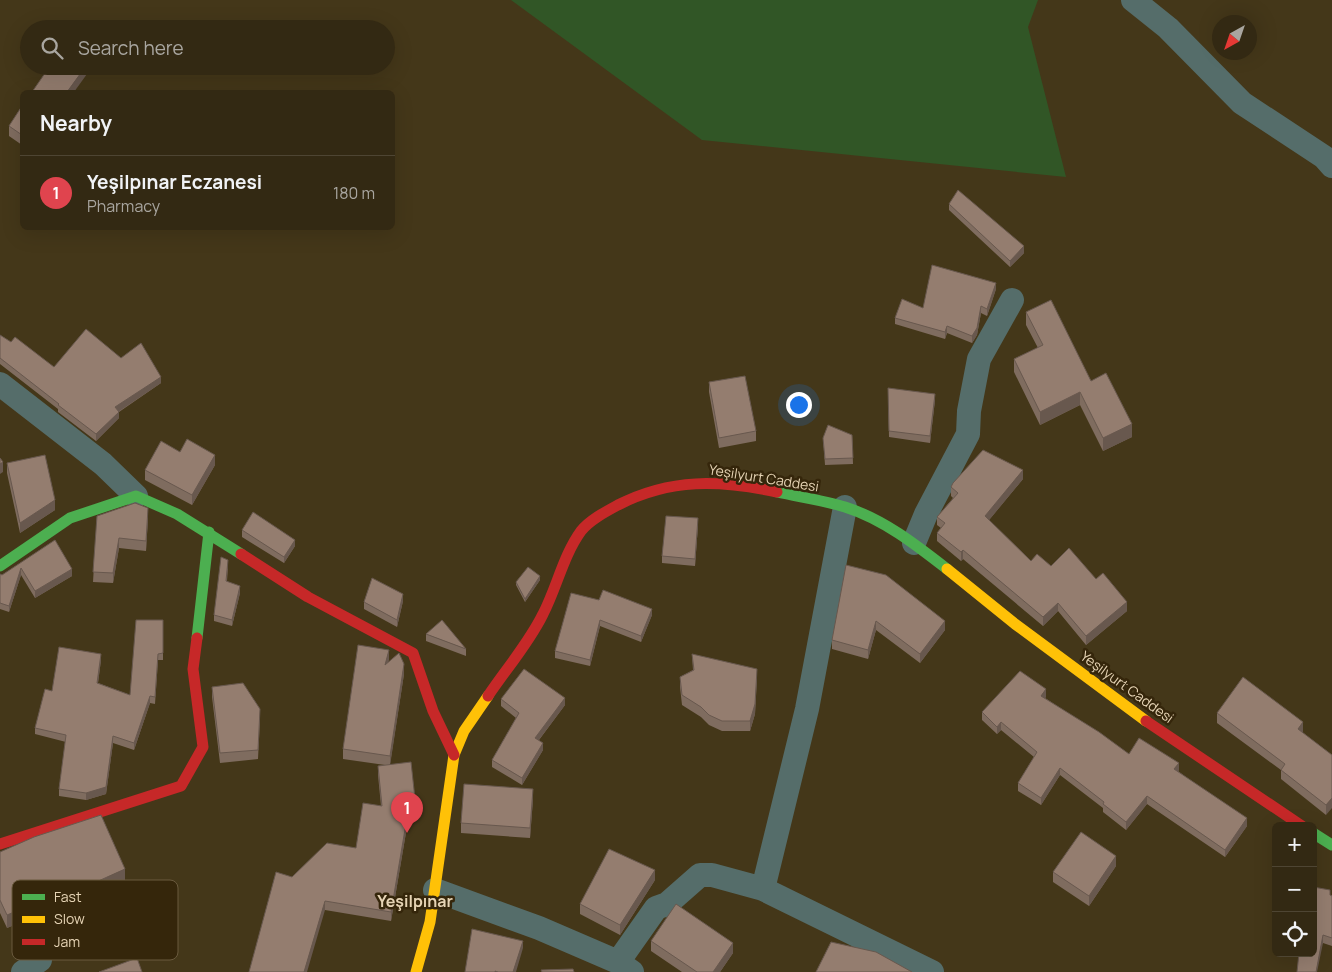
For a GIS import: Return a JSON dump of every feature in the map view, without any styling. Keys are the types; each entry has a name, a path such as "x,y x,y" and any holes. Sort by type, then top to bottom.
{"main road":[{"name":"Yeşilyurt Caddesi","path":"416,972 428,931 454,755 464,732 543,615 569,551 582,530 603,512 666,486 704,482 756,488 845,507 886,525 914,543 1015,624 1130,710 1296,822"},
{"path":"0,566 70,518 136,496 177,514 209,532 308,597 413,653 433,711 454,755"},
{"path":"0,844 181,786 203,747 193,669 209,532"},
{"path":"1317,836 1332,845"}],"street":[{"path":"1133,0 1168,28 1242,103 1324,157 1332,166"},
{"path":"914,543 926,514 968,434 969,412 979,359 1012,300"},
{"path":"0,384 103,464 136,496"},
{"path":"763,889 807,709 845,507"},
{"path":"435,890 539,928 625,967 656,908 667,904 700,875 712,875 763,889 932,972"}],"green space":[{"path":"511,0 1038,0 1028,27 1066,177 702,140"}],"building":[{"path":"44,75 79,75 68,90 33,90"},
{"path":"20,109 20,134 9,126"},
{"path":"958,190 1024,246 1010,261 949,204"},
{"path":"932,265 996,283 987,309 981,306 977,328 972,336 947,326 945,332 895,318 902,299 923,308"},
{"path":"1051,300 1091,381 1106,373 1132,424 1103,438 1080,392 1040,412 1014,359 1043,345 1026,312"},
{"path":"86,329 121,358 141,343 161,377 115,407 119,412 96,434 0,358 0,335 11,342 15,337 54,367"},
{"path":"745,376 756,431 719,438 709,382"},
{"path":"888,388 935,394 930,436 889,431"},
{"path":"828,425 852,435 853,458 825,459 823,438"},
{"path":"187,439 215,455 192,495 145,470 161,441 180,452"},
{"path":"983,450 1023,470 985,516 1031,561 1037,554 1051,566 1069,548 1096,579 1103,573 1127,602 1086,636 1058,603 1043,617 963,550 961,552 937,533 945,523 937,517 958,493 951,487 953,483"},
{"path":"45,455 55,500 20,523 7,463"},
{"path":"135,503 148,508 146,541 119,538 113,573 93,572 97,516"},
{"path":"253,512 295,540 284,557 242,530"},
{"path":"666,516 698,518 695,559 662,556"},
{"path":"55,540 72,569 35,591 21,568 9,606 0,603 0,574 2,575"},
{"path":"221,557 228,560 226,581 240,586 232,620 214,615"},
{"path":"846,565 886,575 945,621 920,654 876,621 868,650 832,640"},
{"path":"528,567 540,576 525,599 516,582"},
{"path":"372,578 403,594 397,620 364,602"},
{"path":"603,590 652,609 641,636 600,620 590,660 555,651 571,593 599,600"},
{"path":"136,620 163,620 163,653 158,654 155,697 150,696 134,743 113,736 106,787 86,793 59,789 66,735 35,728 45,689 52,691 59,647 101,654 97,683 130,695"},
{"path":"442,620 466,649 426,634"},
{"path":"358,645 389,650 385,665 399,653 404,664 390,756 343,749"},
{"path":"692,654 757,669 755,704 750,721 722,721 709,715 701,707 682,695 680,677 694,670"},
{"path":"524,669 565,698 535,738 543,743 522,778 492,760 519,713 501,699"},
{"path":"1020,671 1046,689 1041,696 1099,732 1129,754 1139,738 1179,763 1174,769 1247,818 1225,850 1147,796 1126,822 1103,804 1104,802 1060,768 1041,798 1018,783 1037,752 1001,722 997,727 982,712"},
{"path":"1243,677 1303,722 1298,729 1332,755 1332,798 1326,805 1281,770 1285,764 1217,713"},
{"path":"243,683 260,709 258,750 220,753 212,687"},
{"path":"411,762 415,799 410,800 391,912 325,901 304,972 249,972 276,872 292,877 327,843 356,848 363,803 382,806 378,766"},
{"path":"464,784 533,789 530,828 461,823"},
{"path":"101,815 125,869 101,880 12,880 12,913 7,915 0,900 0,852 34,837"},
{"path":"1081,832 1116,856 1089,896 1053,872"},
{"path":"609,849 655,870 620,925 580,904"},
{"path":"1317,888 1330,890 1330,895 1332,896 1332,938 1323,935 1316,972 1297,972 1299,957 1317,957"},
{"path":"676,904 733,943 713,972 697,972 651,941"},
{"path":"472,929 523,941 513,972 465,972"},
{"path":"831,942 876,952 912,972 816,972"},
{"path":"132,960 138,960 142,972 99,972"},
{"path":"573,969 574,972 542,972 541,970"}],"traffic: fast":[{"path":"777,492 828,502 859,512 886,525 947,569"},
{"path":"0,566 70,518 136,496 177,514 241,554"},
{"path":"197,638 209,532"},
{"path":"1317,836 1332,845"}],"traffic: slow":[{"path":"947,569 1015,624 1146,721"},
{"path":"416,972 430,922 454,755 464,731 488,696"}],"traffic: jam":[{"path":"488,696 537,625 575,541 581,531 593,520 638,496 676,486 696,484 735,485 777,492"},
{"path":"241,554 308,597 413,653 433,711 454,755"},
{"path":"0,844 181,786 203,747 193,669 197,638"},
{"path":"1146,721 1296,822"}],"place":[{"name":"Yeşilpınar Eczanesi","path":"407,833"}],"district":[{"name":"Yeşilpınar","path":"415,901"}]}
